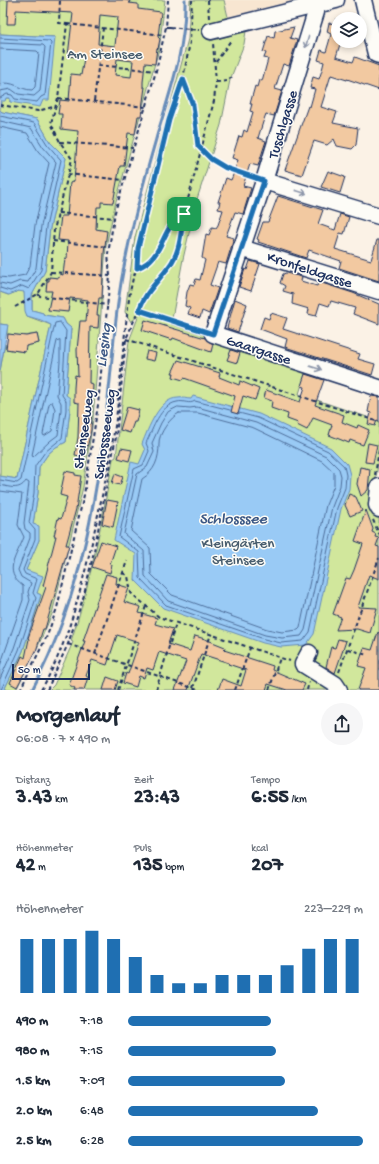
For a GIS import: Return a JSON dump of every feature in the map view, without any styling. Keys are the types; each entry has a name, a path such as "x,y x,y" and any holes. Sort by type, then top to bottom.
{"street":[{"path":"205,30 234,25 336,0"},
{"path":"363,0 376,54 379,55"},
{"name":"Tuschlgasse","path":"213,334 264,181 316,12 317,4"},
{"path":"264,181 379,216"},
{"name":"Kronfeldgasse","path":"241,248 379,291"},
{"name":"Gaargasse","path":"213,334 379,388"},
{"path":"379,487 377,505 379,509"},
{"path":"306,658 337,687"}],"path":[{"path":"60,0 59,23 164,35"},
{"name":"Steinseeweg","path":"20,690 47,636 57,608 79,517 98,405 108,305 110,276 108,254 109,247 114,218 124,180 156,72 166,27 168,0"},
{"path":"41,690 69,631 85,574 109,460 132,278 137,268 138,248 169,120 183,79 190,42 192,0"},
{"name":"Schlossseeweg","path":"47,690 68,644 84,595 114,450 126,339 146,293 175,256 184,214 210,118 216,82 216,62 205,30 208,0"},
{"path":"15,307 37,294 51,272 53,241 58,213 72,159 60,142 51,123 58,98 67,24"},
{"path":"216,62 228,47 234,36 234,25"},
{"path":"166,27 205,30"},
{"path":"94,101 103,28"},
{"path":"98,65 156,72"},
{"path":"216,82 228,81 230,78 235,78"},
{"path":"183,79 193,105 198,146 226,168 264,181"},
{"path":"58,98 146,107"},
{"path":"0,105 38,111 56,106"},
{"path":"60,142 133,148"},
{"path":"68,174 124,180"},
{"path":"58,213 114,218"},
{"path":"137,268 151,261 159,251 170,224 176,217 184,214"},
{"path":"53,241 109,247"},
{"path":"51,272 110,276"},
{"path":"37,294 40,296 108,305"},
{"name":"Gaargasse","path":"139,310 213,334"},
{"path":"126,339 379,422"},
{"path":"337,687 348,648 379,558"},
{"path":"95,654 127,561"},
{"path":"123,573 128,576 131,593 160,617 280,658 306,658"},
{"path":"118,690 146,606"},
{"path":"156,690 176,623"},
{"path":"193,688 210,634"},
{"path":"68,644 198,690"},
{"path":"235,690 250,648"},
{"path":"348,648 368,656"},
{"path":"270,690 280,658"}],"shaded area":[{"path":"224,0 296,0 228,17"}],"green space":[{"name":"Am Steinsee","path":"0,0 165,0 159,49 116,201 106,246 93,419 83,487 52,614 16,690 4,690 23,651 41,595 37,593 26,570 39,540 33,524 38,493 39,467 48,454 56,447 66,442 70,410 66,395 71,328 66,324 63,318 44,315 43,313 32,310 32,295 45,271 50,228 66,158 50,142 37,119 2,112 0,110 1,101 6,98 10,98 10,102 55,37 0,34"},
{"name":"Kleingärten Steinsee","path":"190,0 224,0 228,17 213,22 210,41 246,31 244,44 230,80 221,125 197,199 183,259 171,324 307,368 299,394 379,421 379,459 371,507 373,514 379,516 379,690 49,690 54,685 73,642 71,641 95,551 113,459 116,457 129,341 139,315 131,322 125,312 135,237 188,39"},
{"path":"22,290 25,295 27,316 51,325 17,479 0,476 0,371 5,344 6,349 25,352 26,346 39,343 37,334 25,336 7,334 7,325 0,324 0,292 8,295"}],"water":[{"path":"0,34 55,37 49,100 43,100 40,107 10,102 10,98 6,98 5,101 1,101 0,108"},
{"path":"0,110 2,112 37,119 50,142 66,158 50,228 45,271 32,295 32,310 43,313 44,315 63,318 66,324 71,328 66,395 70,398 70,410 66,442 56,447 48,454 39,467 38,493 33,524 39,526 39,540 26,570 43,576 37,593 41,595 23,651 4,690 0,690 0,476 17,479 51,325 27,316 25,311 24,292 18,291 9,295 0,292"},
{"path":"0,324 8,325 0,371"},
{"name":"Schlosssee","path":"193,396 259,414 331,448 347,464 350,475 349,489 341,509 314,634 306,645 281,647 263,643 163,608 135,580 136,554 114,540 131,462 139,464 145,450 142,444 155,415 165,403 171,399 191,399"}],"building":[{"path":"8,0 126,0 130,1 129,3 138,4 138,9 161,12 158,37 160,39 155,64 145,63 143,87 145,87 141,116 138,116 135,134 128,133 124,166 120,166 113,203 101,202 101,207 97,207 96,229 107,231 104,253 102,298 99,298 97,315 99,315 98,328 90,327 89,383 93,384 91,430 85,457 75,455 78,437 79,403 74,402 74,388 75,375 78,376 77,350 80,321 86,321 88,300 70,298 68,312 48,310 52,291 46,291 49,277 59,278 60,274 63,275 65,258 67,259 68,241 58,240 61,216 67,216 70,183 74,181 78,131 61,129 62,114 58,114 60,100 69,101 71,74 81,75 84,58 68,56 73,13 16,10 15,24 7,24","holes":["100,15 118,17 115,46 98,44","117,59 133,61 131,77 115,75"]},
{"path":"329,23 331,23 331,34 327,32"},
{"path":"294,27 290,38 297,40 289,66 283,64 275,89 282,91 274,116 266,114 258,138 266,141 258,166 250,164 243,186 251,188 243,214 235,212 226,236 234,238 226,264 218,262 210,285 218,288 209,314 202,311 200,318 188,314 190,308 185,306 187,292 190,284 194,285 196,279 200,280 205,260 202,258 206,234 209,235 212,227 216,228 223,210 218,209 220,202 218,202 226,178 231,180 238,160 232,158 239,136 242,137 244,130 247,132 253,112 250,111 252,104 250,104 255,86 257,87 259,80 262,81 268,59 264,58 266,53 263,52 268,36 274,38 275,31"},
{"path":"331,34 331,48 339,48 336,57 353,62 355,57 379,66 379,90 331,75 321,107 337,112 333,123 358,128 356,145 352,149 337,146 334,139 327,145 314,141 302,175 285,170 308,106 310,107 315,89 310,88 313,77 319,79 322,70 324,62 318,60 321,50 326,52"},
{"path":"328,171 345,177 340,193 321,187"},
{"path":"278,196 323,210 318,224 335,230 340,214 349,217 344,234 340,233 335,249 371,260 377,240 379,240 379,281 339,268 341,261 309,250 306,258 258,242 259,240 257,239 263,222 268,222"},
{"path":"250,261 260,264 251,291 239,287 245,269 247,270"},
{"path":"286,273 302,277 301,281 317,286 319,282 353,293 379,304 379,324 353,314 355,308 331,301 329,306 320,303 316,316 308,314 309,309 292,304 293,294 283,291 285,286 280,283 283,274"},
{"path":"235,299 247,304 238,332 227,328"},
{"path":"271,313 287,318 283,329 360,354 358,359 375,364 372,375 285,347 287,339 260,329 264,317 269,319"},
{"path":"145,320 205,338 213,344 211,352 173,338 172,340 142,330"},
{"path":"8,334 26,336 37,334 39,343 26,346 25,352 6,349"},
{"path":"231,350 240,353 237,363 227,360"},
{"path":"147,351 156,353 154,361 145,359"},
{"path":"178,360 220,373 219,377 239,385 240,381 259,389 255,400 243,396 238,414 231,412 235,396 184,378 183,380 173,377 174,373 172,373"},
{"path":"305,374 324,380 315,405 344,415 342,422 357,428 358,425 369,430 363,445 350,440 349,443 329,435 332,425 313,418 307,430 297,425 298,423 287,419 288,414 271,408 272,401 264,398 266,390 300,402 305,387 301,386"},
{"path":"371,396 379,397 379,421 377,420 375,426 368,424 371,413 368,412"},
{"path":"127,407 139,410 136,422 134,422 130,433 120,430"},
{"path":"368,443 377,445 373,463 365,462"},
{"path":"121,448 132,450 129,461 118,458"},
{"path":"360,467 370,469 368,490 361,496 357,484"},
{"path":"65,471 81,476 76,509 66,545 69,545 45,629 43,629 36,651 17,687 10,683 22,656 25,658 28,638 46,587 43,586 56,536 54,536 58,518 61,519 67,497 60,495"},
{"path":"115,474 123,477 120,485 112,483"},
{"path":"349,494 356,497 362,511 350,516 345,505"},
{"path":"107,500 118,502 113,527 102,524"},
{"path":"366,510 373,529 372,532 376,534 375,537 379,538 376,546 379,547 379,579 369,575 358,607 377,608 370,633 357,629 336,630 341,617 333,614 346,578 350,579 363,544 355,541"},
{"path":"101,541 116,546 110,564 112,565 110,573 92,567"},
{"path":"106,574 117,577 116,584 129,588 124,602 141,607 139,613 157,618 155,624 173,629 168,644 190,651 195,636 205,639 225,647 224,650 273,666 272,670 305,684 302,690 287,690 268,684 266,690 218,690 222,679 241,686 246,670 201,654 188,690 175,690 186,661 159,652 153,670 147,668 144,678 139,676 136,687 123,683 126,673 128,674 139,642 117,635 107,665 92,660 86,676 88,677 84,690 74,690 75,688 69,685 85,641 83,641"},
{"path":"378,632 379,690 358,690 366,668 358,666 364,648 372,650"},
{"path":"338,639 346,641 335,673 326,667 331,647 335,648"},
{"path":"107,677 118,681 115,690 103,690"}],"waterway":[{"name":"Liesing","path":"32,690 50,654 64,617 86,540 94,500 106,420 120,287 140,194 177,67 183,34 185,0"}],"route":[{"path":"183,79 193,105 198,146 211,159 226,168 264,181 213,334 139,310 146,293 169,266 175,256 184,214 176,217 170,224 159,251 151,261 144,266 137,268 138,248 169,120 183,79"}]}
